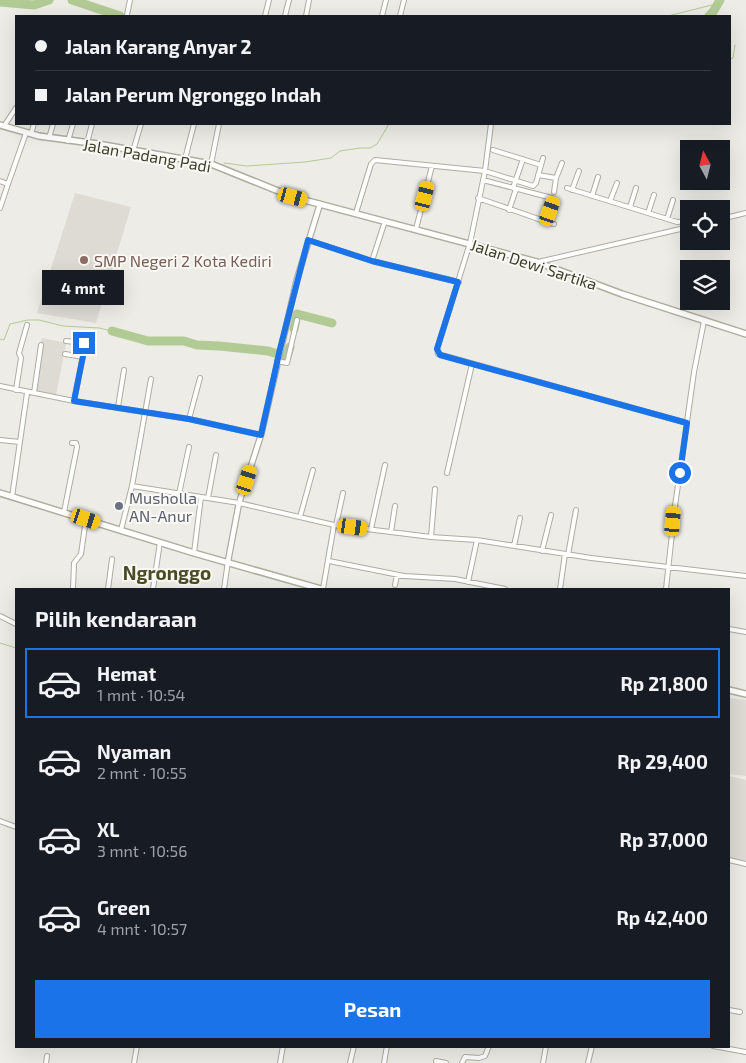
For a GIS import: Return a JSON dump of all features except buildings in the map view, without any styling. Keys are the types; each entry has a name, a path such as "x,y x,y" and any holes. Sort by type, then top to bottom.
{"main road":[{"name":"Jalan Padang Padi","path":"2,125 49,138 211,164 289,195 320,204"},
{"name":"Jalan Dewi Sartika","path":"320,204 416,228 537,262 622,294 746,334"},
{"path":"0,493 194,553 319,588"},
{"path":"730,690 746,694"}],"street":[{"path":"127,14 130,0"},
{"path":"265,15 269,0"},
{"path":"285,15 289,0"},
{"path":"306,15 309,0"},
{"path":"382,15 386,0"},
{"path":"400,15 404,0"},
{"path":"2,125 15,109"},
{"path":"0,208 28,133 33,125"},
{"path":"49,138 53,125"},
{"path":"68,141 73,125"},
{"path":"87,143 92,125"},
{"path":"133,151 141,125"},
{"path":"185,159 194,125"},
{"path":"211,164 218,125"},
{"path":"491,125 485,172 470,243 437,351 442,356 687,423"},
{"path":"493,150 541,165"},
{"path":"356,213 371,164 375,160 485,172 533,186 543,158"},
{"path":"509,210 523,159"},
{"path":"554,192 556,178 562,164"},
{"path":"416,228 432,166"},
{"path":"572,190 579,171"},
{"path":"538,175 556,178"},
{"path":"592,196 598,177"},
{"path":"483,180 553,199 547,222"},
{"path":"0,181 8,184"},
{"path":"610,202 617,183"},
{"path":"566,188 680,222"},
{"path":"630,207 636,188"},
{"path":"648,213 654,195"},
{"path":"478,198 554,224"},
{"path":"667,219 673,200"},
{"path":"224,588 239,504 261,435 277,360 308,240 320,204"},
{"path":"730,217 746,213"},
{"path":"372,261 385,221"},
{"path":"537,262 680,229"},
{"path":"308,240 372,261 458,282"},
{"path":"277,360 287,363 297,320"},
{"path":"666,588 674,506 695,364 704,321"},
{"path":"16,390 19,353 27,325"},
{"path":"66,341 85,343 74,401"},
{"path":"34,393 41,345"},
{"path":"65,354 83,357"},
{"path":"447,473 472,364"},
{"path":"118,407 124,370"},
{"path":"189,419 200,378"},
{"path":"122,530 132,486 151,379"},
{"path":"0,386 27,393 189,419 261,435"},
{"path":"12,497 27,393"},
{"path":"0,440 20,442"},
{"path":"64,512 77,447 76,443 72,443"},
{"path":"179,494 189,447"},
{"path":"208,498 216,455"},
{"path":"371,530 385,465"},
{"path":"300,517 313,470"},
{"path":"132,486 208,498 335,525 431,537 477,540 542,551 746,576"},
{"path":"431,537 435,489"},
{"path":"322,588 343,492"},
{"path":"194,553 201,497"},
{"path":"390,532 395,506"},
{"path":"560,588 576,510"},
{"path":"542,551 551,515"},
{"path":"514,546 520,518"},
{"path":"73,588 74,563 81,554 86,519"},
{"path":"468,582 477,540"},
{"path":"153,588 160,542"},
{"path":"108,588 112,559"},
{"path":"329,561 397,574 468,582 500,588"},
{"path":"395,585 397,574"},
{"path":"0,616 15,624"},
{"path":"730,629 746,632"},
{"path":"0,821 15,826"},
{"path":"730,860 746,864"},
{"path":"730,1010 740,1012"},
{"path":"134,1063 137,1048"},
{"path":"280,1063 283,1048"},
{"path":"350,1063 354,1048"},
{"path":"384,1063 387,1048"},
{"path":"462,1063 465,1057 480,1058 485,1056 489,1048"},
{"path":"543,1063 546,1048"},
{"path":"588,1063 592,1048"},
{"path":"724,1048 746,1052"},
{"path":"46,1063 47,1056"},
{"path":"436,1061 446,1063"}],"shaded area":[{"name":"SMP Negeri 2 Kota Kediri","path":"75,193 131,207 96,323 37,313"},
{"path":"42,338 66,343 56,396 33,392 36,379 34,376"},
{"path":"730,698 746,700 746,776 730,774"},
{"path":"730,776 746,780 746,861 730,858"}],"waterway":[{"path":"0,2 34,5 49,0"},
{"path":"72,0 117,15"},
{"path":"710,15 720,0"},
{"path":"672,15 716,4"},
{"path":"731,59 733,58 735,45"},
{"path":"224,163 247,166 305,162 331,158 340,151 370,148 377,144 388,125"},
{"path":"294,329 297,314 332,323"},
{"path":"0,339 4,340 10,324 28,320 112,331"},
{"path":"112,331 148,341 184,341 197,345 268,351 287,357 290,347"},
{"path":"0,643 15,648"}],"place":[{"name":"SMP Negeri 2 Kota Kediri","path":"84,260"},
{"name":"Musholla AN-Anur","path":"119,506"}],"district":[{"name":"Ngronggo","path":"167,572"}],"route":[{"path":"84,343 74,401 189,419 261,435 289,311 308,240 372,261 458,282 437,349 438,353 442,356 687,423 680,473"}]}
